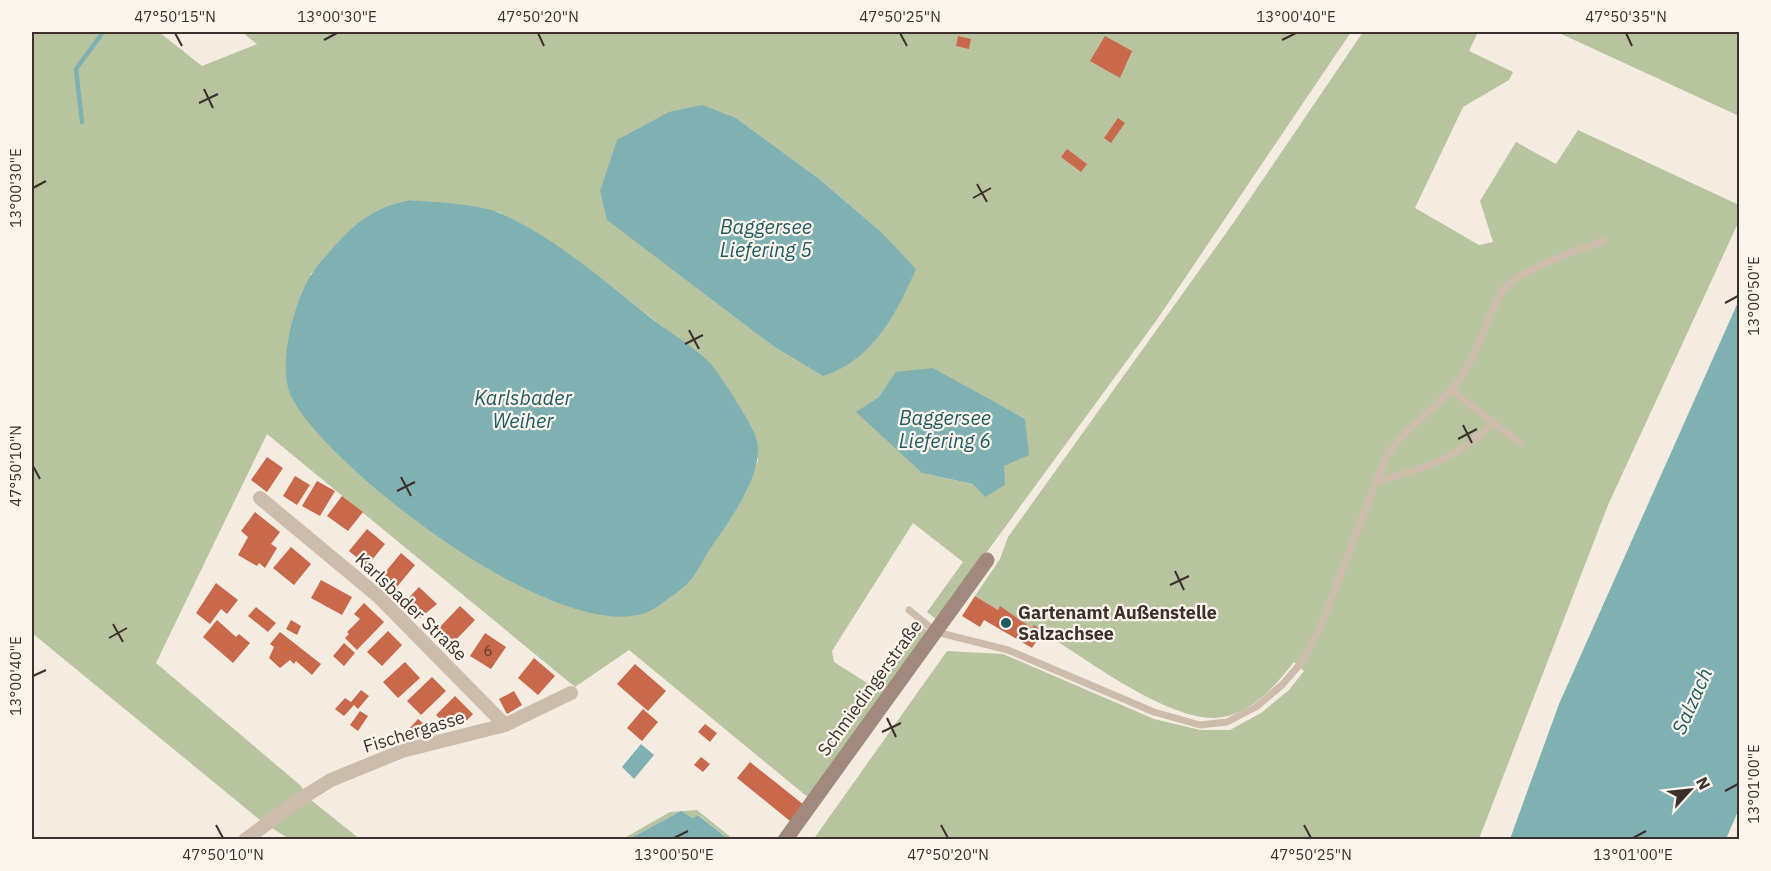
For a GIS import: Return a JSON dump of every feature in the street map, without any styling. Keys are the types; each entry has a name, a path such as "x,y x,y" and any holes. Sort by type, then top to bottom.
{"street":[{"name":"Karlsbader Straße","path":"260,498 378,596 505,724"},
{"name":"Schmiedingerstraße","path":"785,840 987,560"},
{"name":"Fischergasse","path":"244,840 297,801 331,780 402,751 505,724 571,693"}],"lane":[{"path":"909,610 936,632 1008,650 1154,712 1200,725 1227,722 1256,707 1282,685 1301,663 1319,630 1377,482 1397,439 1451,390 1467,370 1502,290 1554,259 1602,242"},
{"path":"1451,390 1520,443"},
{"path":"1377,482 1439,463 1475,441 1494,422"}],"green space":[{"path":"32,32 159,32 202,66 257,44 242,32 1351,32 1156,321 937,620 927,612 963,562 913,523 832,651 834,662 872,686 918,624 929,632 810,799 629,650 575,687 267,434 156,663 300,785 311,800 361,840 289,839 260,820 32,633","holes":["736,118 818,178 879,230 823,376 776,348 719,303","409,200 499,212 601,278 711,365 757,439 758,461 746,492 687,584 310,275 352,228 391,205","879,397 986,398 1025,419 1004,466 973,484 922,473 857,412"]},
{"path":"1363,32 1478,32 1469,51 1513,72 1509,80 1463,107 1415,208 1479,245 1493,242 1480,201 1516,142 1556,164 1578,130 1739,205 1739,221 1608,505 1479,839 813,840 947,651 1003,654 1154,719 1200,730 1230,730 1261,713 1289,690 1304,671 1294,662 1272,688 1244,710 1223,717 1202,717 1179,711 1153,700 1034,626 1032,628 1001,607 998,610 975,596 1000,559 1008,537 1234,222"},
{"path":"1557,32 1739,32 1739,116"},
{"path":"697,810 733,839 728,839 699,815 693,818 681,811"},
{"path":"681,811 629,839 621,840 670,812"}],"water":[{"name":"Baggersee Liefering 5","path":"702,105 736,118 818,178 879,230 916,269 881,333 856,359 841,369 823,376 776,348 607,220 600,191 617,140 669,112"},
{"name":"Karlsbader Weiher","path":"409,200 482,208 502,214 542,236 689,345 710,363 735,399 756,437 758,451 751,481 734,513 692,578 682,589 658,606 621,617 573,608 518,585 460,551 403,511 354,469 315,430 292,398 287,384 287,349 296,310 310,277 338,242 358,223 380,210"},
{"name":"Salzach","path":"1739,300 1739,809 1726,839 1510,839 1559,704"},
{"name":"Baggersee Liefering 6","path":"933,368 1025,419 1029,455 1004,466 1005,485 985,497 973,484 922,473 856,412 879,397 896,372"},
{"path":"641,744 654,755 634,779 622,767"},
{"path":"681,811 693,818 698,815 728,839 629,839"}],"building":[{"path":"958,36 971,39 969,49 956,46"},
{"path":"1105,36 1132,51 1120,78 1090,61"},
{"path":"1118,118 1125,123 1111,143 1104,138"},
{"path":"1067,149 1087,164 1081,172 1061,157"},
{"path":"267,457 283,468 267,492 251,480"},
{"path":"295,476 310,485 297,505 283,496"},
{"path":"317,481 335,491 320,516 302,506"},
{"path":"342,496 363,512 348,531 327,516"},
{"path":"255,512 280,532 271,544 277,548 265,568 259,563 257,566 238,555 248,537 241,531"},
{"path":"367,529 385,544 367,566 349,551"},
{"path":"291,547 311,564 294,585 273,568"},
{"path":"401,553 415,565 396,588 382,576"},
{"path":"321,580 352,597 342,615 311,598"},
{"path":"216,583 238,600 227,614 221,609 210,624 196,613"},
{"path":"419,587 437,604 420,618 404,603"},
{"name":"Gartenamt Außenstelle Salzachsee","path":"975,596 998,610 1000,606 1032,628 1034,625 1043,631 1032,648 984,620 980,627 962,616"},
{"path":"364,603 384,622 357,650 345,638 349,634 347,632 360,619 354,614"},
{"path":"460,606 475,620 451,645 436,631"},
{"path":"256,607 276,623 268,632 248,616"},
{"path":"217,620 236,637 239,634 250,643 233,663 203,637"},
{"path":"291,620 301,626 297,635 286,629"},
{"path":"388,631 402,645 382,666 367,652"},
{"path":"280,632 321,664 312,675 296,661 294,664 290,660 280,668 269,658 274,647 270,644"},
{"path":"485,633 506,647 491,669 470,656"},
{"path":"344,643 355,653 344,666 333,656"},
{"path":"534,658 555,676 538,695 518,678"},
{"path":"405,662 420,678 398,698 383,682"},
{"path":"635,664 666,691 648,711 617,684"},
{"path":"432,677 446,691 421,715 407,701"},
{"path":"361,690 369,696 358,709 354,705 344,716 335,709 345,698 351,702"},
{"path":"514,691 522,705 507,714 499,699"},
{"path":"455,696 473,714 462,725 456,719 448,727 436,715"},
{"path":"643,709 658,722 642,741 627,728"},
{"path":"360,711 368,716 358,731 350,725"},
{"path":"418,719 436,734 417,739 408,730"},
{"path":"705,724 717,733 710,742 698,732"},
{"path":"701,757 710,764 703,772 694,765"},
{"path":"750,762 804,805 790,821 737,778"}],"waterway":[{"path":"82,122 76,69 101,35 100,32"}],"place":[{"name":"Gartenamt Außenstelle Salzachsee","path":"1006,623"}]}
